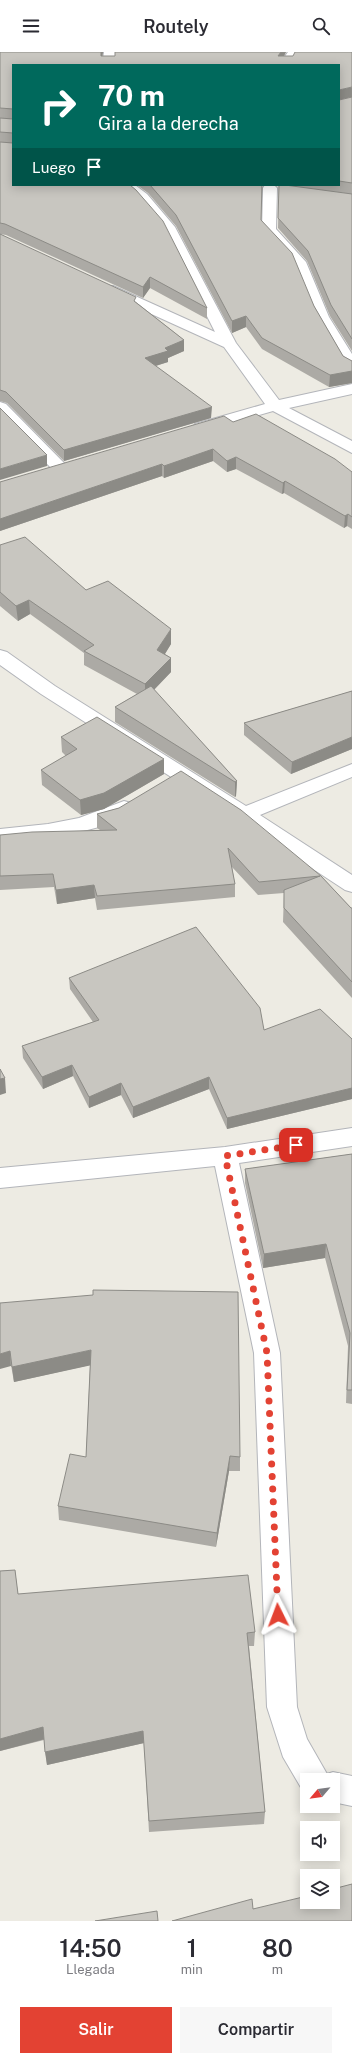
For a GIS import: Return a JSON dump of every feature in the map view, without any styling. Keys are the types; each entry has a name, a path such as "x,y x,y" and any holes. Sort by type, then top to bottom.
{"street":[{"path":"108,64 110,52"},
{"path":"286,64 294,52"},
{"path":"128,186 142,197 170,230 229,344 275,406 352,448"},
{"path":"285,190 263,188 269,230 299,262 322,317 352,367"},
{"path":"93,282 229,344"},
{"path":"183,432 275,406 352,389"},
{"path":"0,407 60,468"},
{"path":"0,656 48,690 182,774 352,885"},
{"path":"244,814 352,770"},
{"path":"163,785 182,774"},
{"path":"0,836 58,830 112,815 138,800"},
{"path":"0,1178 225,1156 352,1137"},
{"path":"225,1156 267,1353 282,1708 294,1746 310,1773"},
{"path":"340,1788 352,1790"}],"building":[{"path":"0,52 101,52 101,56 115,56 115,52 281,52 278,56 293,56 295,52 352,52 352,87 340,90 340,64 12,64 12,109 0,108"},
{"path":"352,97 352,183 340,181 340,100"},
{"path":"0,118 12,119 12,133 0,132"},
{"path":"0,142 12,143 12,186 131,186 163,221 207,308 150,277 143,287 0,223"},
{"path":"151,186 262,186 261,220 292,253 314,306 343,356 352,361 352,371 330,375 262,338 246,316 232,321 176,215"},
{"path":"279,186 292,186 352,194 352,339 331,305 308,251 278,218"},
{"path":"0,234 136,297 134,301 184,340 165,348 168,351 145,358 212,407 64,450 6,392 0,390"},
{"path":"0,408 47,455 0,469"},
{"path":"256,414 335,459 352,472 352,517 348,514 345,516 285,481 283,483 236,457 227,461 213,449 164,466 162,464 0,519 0,482 224,416 233,422"},
{"path":"25,537 86,590 108,581 171,629 157,650 171,658 145,684 84,651 94,645 29,600 16,606 0,592 0,545"},
{"path":"151,686 237,781 235,782 115,707"},
{"path":"352,691 352,737 292,762 244,723"},
{"path":"97,717 164,759 104,793 80,800 41,770 77,749 61,737"},
{"path":"181,771 241,810 321,876 352,908 352,982 284,908 284,890 320,876 259,882 228,848 235,884 97,896 94,885 56,890 53,874 0,876 0,835 32,832 117,830 97,814 119,808"},
{"path":"196,927 260,1008 264,1030 320,1009 352,1039 352,1088 227,1118 209,1077 133,1107 121,1083 89,1097 72,1065 42,1077 22,1046 99,1020 69,978"},
{"path":"0,1069 5,1078 0,1079"},
{"path":"352,1154 352,1390 347,1390 350,1333 326,1244 264,1254 245,1169"},
{"path":"93,1290 238,1292 240,1457 230,1456 217,1533 58,1506 70,1454 86,1457 91,1350 12,1367 10,1351 0,1354 0,1303 93,1295"},
{"path":"15,1570 18,1594 248,1575 255,1632 247,1633 265,1812 149,1821 143,1731 45,1752 43,1727 0,1739 0,1571"},
{"path":"352,1884 352,1921 172,1921 252,1899 253,1909 300,1898 300,1909 340,1909 340,1887"},
{"path":"157,1911 158,1921 95,1921"}],"route":[{"path":"278,1615 267,1353 225,1156 296,1145"}]}
